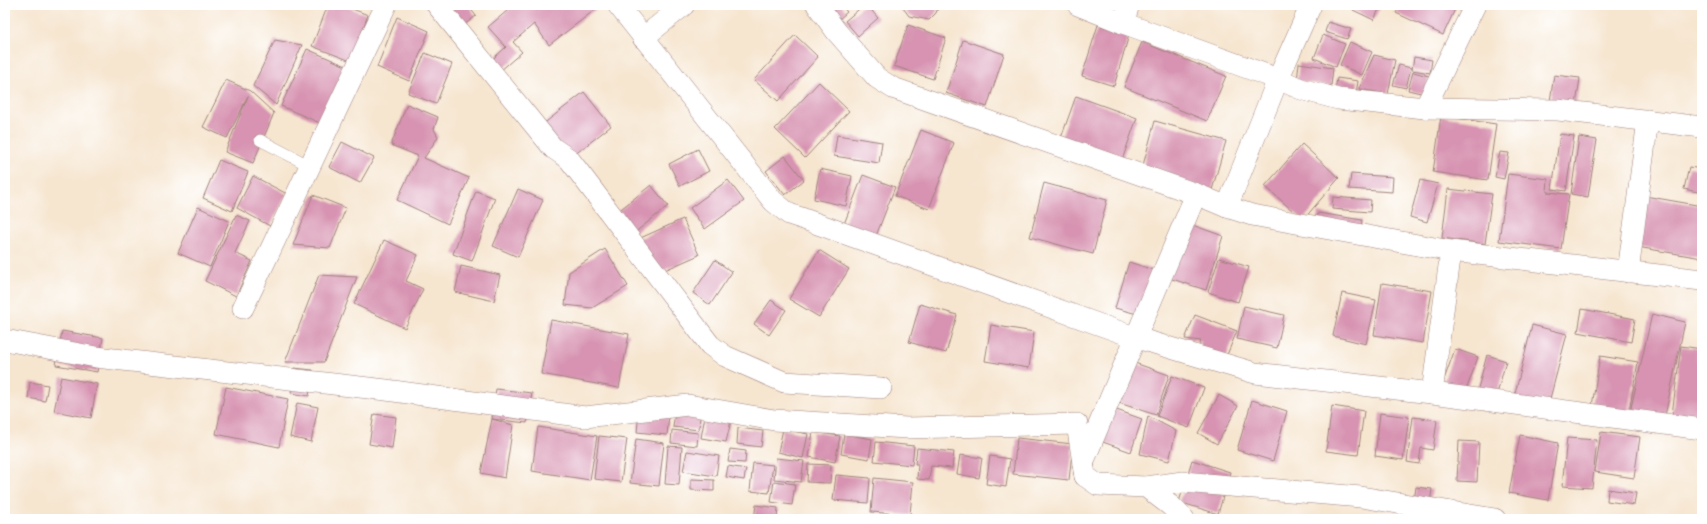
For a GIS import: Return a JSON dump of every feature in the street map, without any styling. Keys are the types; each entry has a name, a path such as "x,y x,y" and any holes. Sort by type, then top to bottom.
{"street":[{"path":"243,308 386,5"},
{"path":"437,5 554,148 569,159 710,345 725,356 784,382 881,388"},
{"path":"618,5 773,200 789,214 1137,338 1256,373 1432,393 1702,429"},
{"path":"643,38 684,5"},
{"path":"817,5 836,31 877,78 893,88 1196,194 1227,207 1272,218 1451,251 1702,280"},
{"path":"1078,5 1126,14 1301,89 1338,99 1425,108 1558,110 1702,127"},
{"path":"1227,207 1278,79 1311,5"},
{"path":"1425,108 1476,5"},
{"path":"1628,272 1648,120"},
{"path":"1196,194 1137,338 1083,463 1085,476 1098,485 1146,487 1183,482 1361,497 1495,519"},
{"path":"1432,393 1451,251"},
{"path":"5,340 96,357 393,391 585,417 688,405 774,420 907,428 1077,424 1085,476"},
{"path":"1146,487 1172,506 1184,519"}],"lane":[{"path":"260,140 310,166"}],"building":[{"path":"328,5 342,5 368,15 351,61 312,46"},
{"path":"449,5 473,5 470,8 476,16 464,25"},
{"path":"514,5 593,5 596,9 549,45 534,24 513,42 522,52 500,71 486,65 506,47 488,27"},
{"path":"823,5 841,5 847,12 837,21"},
{"path":"864,5 867,5 878,18 858,36 845,21"},
{"path":"901,5 939,5 936,13 929,20 909,16"},
{"path":"1355,5 1381,5 1374,20 1353,10"},
{"path":"1400,5 1457,5 1443,35 1396,13"},
{"path":"397,17 429,31 409,81 377,67"},
{"path":"1328,22 1351,29 1347,39 1325,32"},
{"path":"908,25 946,38 933,79 894,66"},
{"path":"1098,25 1129,35 1114,86 1082,76"},
{"path":"795,35 818,57 778,101 754,80"},
{"path":"1323,35 1345,44 1336,67 1314,58"},
{"path":"275,40 302,45 276,105 253,86"},
{"path":"963,40 1004,54 987,107 946,93"},
{"path":"1142,42 1226,76 1207,121 1124,87"},
{"path":"1350,42 1372,52 1362,75 1340,65"},
{"path":"307,49 346,66 320,123 281,106"},
{"path":"425,53 452,64 436,104 408,93"},
{"path":"1374,55 1395,60 1388,94 1359,89"},
{"path":"1414,57 1432,60 1430,73 1412,70"},
{"path":"1299,63 1333,68 1331,86 1297,81"},
{"path":"1399,65 1411,68 1406,88 1393,85"},
{"path":"1413,72 1429,76 1425,94 1408,90"},
{"path":"1554,75 1580,78 1576,105 1550,101"},
{"path":"1337,78 1358,81 1356,94 1335,91"},
{"path":"226,80 250,91 274,113 253,163 225,152 248,96 227,138 203,127"},
{"path":"819,82 849,111 805,158 775,129"},
{"path":"584,92 611,126 569,159 542,125"},
{"path":"1076,96 1137,118 1122,160 1061,138"},
{"path":"407,104 438,117 434,129 438,137 424,158 469,178 448,224 397,200 418,156 391,145"},
{"path":"1441,116 1496,124 1488,180 1433,172"},
{"path":"1155,121 1226,141 1212,190 1142,169"},
{"path":"921,130 954,143 929,209 895,196"},
{"path":"1560,134 1574,136 1566,191 1552,189"},
{"path":"837,135 882,142 879,163 834,156"},
{"path":"1579,137 1597,140 1588,197 1571,194"},
{"path":"342,142 374,158 360,183 329,167"},
{"path":"1302,144 1339,178 1303,220 1265,186"},
{"path":"698,149 709,171 680,186 669,164"},
{"path":"1500,152 1509,153 1504,179 1495,177"},
{"path":"785,156 804,180 785,195 766,171"},
{"path":"219,160 248,172 232,211 203,198"},
{"path":"1689,167 1702,169 1702,193 1684,189"},
{"path":"820,169 852,176 846,206 814,199"},
{"path":"1351,174 1393,177 1392,192 1349,189"},
{"path":"1508,174 1548,179 1547,192 1569,194 1561,249 1499,241"},
{"path":"863,175 895,187 876,236 844,224"},
{"path":"253,176 287,194 270,226 237,208"},
{"path":"728,180 744,201 705,229 690,208"},
{"path":"1420,180 1438,184 1427,222 1410,217"},
{"path":"1044,183 1107,200 1093,254 1030,237"},
{"path":"651,185 668,206 633,234 616,213"},
{"path":"518,189 543,200 518,257 493,246"},
{"path":"1448,189 1492,194 1485,244 1442,238"},
{"path":"476,191 495,198 472,261 453,254"},
{"path":"313,195 346,208 330,248 293,245"},
{"path":"1645,196 1702,206 1702,258 1637,247"},
{"path":"1333,197 1371,200 1370,212 1332,209"},
{"path":"198,207 229,221 210,267 178,253"},
{"path":"1318,213 1362,220 1361,228 1317,221"},
{"path":"236,215 250,221 235,253 252,261 236,296 205,281"},
{"path":"683,219 699,255 651,276 636,240"},
{"path":"1187,223 1223,236 1206,290 1169,278"},
{"path":"384,240 418,255 406,281 423,289 405,328 354,304"},
{"path":"605,249 628,286 592,308 565,305 569,272"},
{"path":"819,250 849,269 819,317 789,299"},
{"path":"1219,258 1249,267 1238,302 1208,292"},
{"path":"715,260 732,272 710,305 693,293"},
{"path":"1129,262 1154,270 1141,315 1115,308"},
{"path":"461,266 500,275 494,301 455,292"},
{"path":"319,275 357,277 324,362 285,362"},
{"path":"1382,283 1432,291 1423,343 1374,335"},
{"path":"1342,293 1376,300 1366,344 1333,336"},
{"path":"771,300 786,310 769,335 754,324"},
{"path":"920,304 957,315 946,353 909,342"},
{"path":"1244,306 1284,315 1277,348 1237,339"},
{"path":"1582,309 1635,319 1631,342 1578,332"},
{"path":"1652,314 1685,322 1663,425 1629,417"},
{"path":"1195,315 1237,331 1224,362 1197,352 1201,341 1185,339"},
{"path":"551,320 629,334 619,388 541,374"},
{"path":"991,325 1034,332 1029,368 985,361"},
{"path":"1532,325 1567,334 1547,410 1513,402"},
{"path":"62,331 103,338 97,372 56,365"},
{"path":"1681,346 1702,349 1702,427 1671,422"},
{"path":"1455,349 1478,357 1464,396 1441,388"},
{"path":"1487,355 1506,361 1494,405 1475,399"},
{"path":"1600,356 1638,362 1629,412 1592,406"},
{"path":"1132,362 1169,375 1156,415 1119,403"},
{"path":"294,368 313,370 309,396 291,393"},
{"path":"1172,376 1204,388 1189,428 1157,416"},
{"path":"61,377 97,384 91,418 54,411"},
{"path":"30,382 48,385 45,401 28,398"},
{"path":"226,387 288,399 279,447 216,434"},
{"path":"496,389 532,393 527,423 492,419"},
{"path":"1219,395 1238,406 1217,444 1198,433"},
{"path":"1252,400 1287,411 1273,461 1237,450"},
{"path":"297,403 318,407 311,442 290,437"},
{"path":"1332,406 1364,411 1358,455 1326,451"},
{"path":"1111,408 1142,419 1131,452 1100,441"},
{"path":"639,412 669,415 667,435 637,432"},
{"path":"675,413 700,416 699,430 673,427"},
{"path":"1380,413 1409,417 1403,460 1375,456"},
{"path":"374,414 396,417 392,448 369,444"},
{"path":"705,416 731,421 726,442 701,438"},
{"path":"1148,416 1176,431 1169,461 1140,454"},
{"path":"1413,417 1437,420 1433,450 1421,448 1419,464 1407,462"},
{"path":"492,419 513,425 505,478 481,473"},
{"path":"538,427 597,436 590,480 532,471"},
{"path":"738,428 763,431 761,447 737,444"},
{"path":"783,429 808,434 803,458 778,452"},
{"path":"672,430 698,433 697,446 671,443"},
{"path":"813,432 840,436 835,462 809,457"},
{"path":"1601,432 1640,437 1634,478 1595,472"},
{"path":"844,434 872,439 869,459 841,454"},
{"path":"1520,435 1558,443 1548,500 1509,493"},
{"path":"599,436 627,439 621,482 594,479"},
{"path":"1017,438 1073,444 1069,480 1013,474"},
{"path":"1567,438 1597,440 1592,488 1562,486"},
{"path":"636,439 664,443 659,486 630,483"},
{"path":"1459,441 1479,442 1477,482 1457,481"},
{"path":"876,442 914,446 912,465 874,461"},
{"path":"668,446 682,447 679,485 665,484"},
{"path":"917,448 954,452 952,468 931,466 929,480 917,479 918,464 915,464"},
{"path":"730,449 746,451 745,463 728,462"},
{"path":"687,451 719,456 716,476 683,471"},
{"path":"960,455 982,458 979,478 957,474"},
{"path":"990,456 1010,459 1006,487 986,484"},
{"path":"776,458 804,461 801,482 774,479"},
{"path":"1192,460 1230,472 1218,514 1179,502"},
{"path":"753,463 773,465 769,493 750,491"},
{"path":"808,464 831,465 830,483 807,482"},
{"path":"728,466 746,469 744,480 726,477"},
{"path":"836,475 870,478 868,503 833,500"},
{"path":"874,478 913,482 910,515 871,512"},
{"path":"691,479 714,480 714,491 691,490"},
{"path":"774,481 795,484 792,505 771,502"},
{"path":"1416,487 1432,489 1430,503 1414,501"},
{"path":"1608,489 1636,493 1634,505 1607,501"},
{"path":"756,505 778,508 777,519 754,519"}],"waterway":[{"path":"5,10 6,5"}]}
